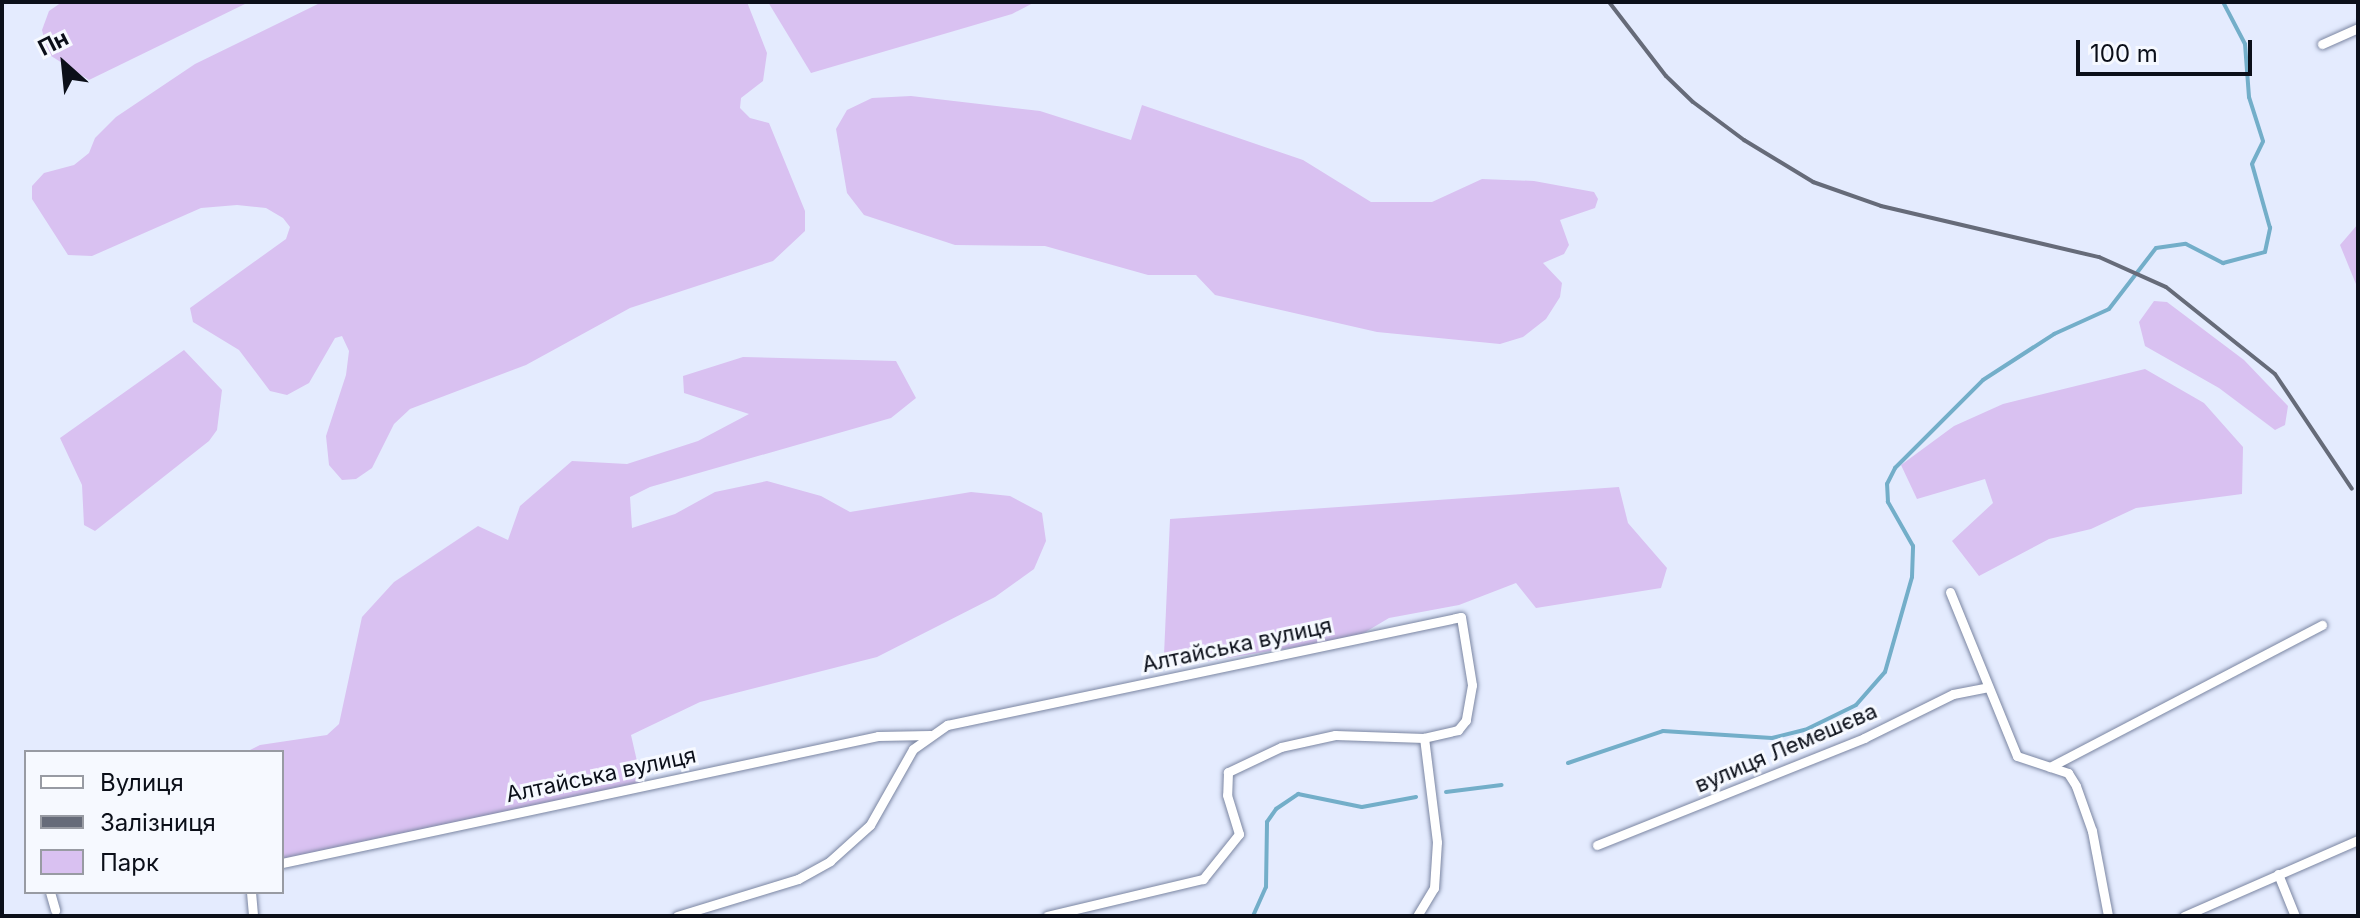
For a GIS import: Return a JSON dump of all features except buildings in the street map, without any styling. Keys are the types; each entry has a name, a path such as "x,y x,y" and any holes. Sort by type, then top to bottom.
{"street":[{"path":"2322,44 2358,28"},
{"path":"1950,592 2017,756 2068,773 2086,812 2108,916"},
{"name":"Алтайська вулиця","path":"677,916 798,879 830,861 870,825 913,749 930,735 969,718 1461,617 1472,685 1466,720 1446,737 1424,738"},
{"path":"2055,768 2322,625"},
{"name":"вулиця Лемешєва","path":"1597,845 1864,738 1953,694 1988,687"},
{"name":"Алтайська вулиця","path":"284,863 878,736 930,735"},
{"path":"1047,916 1203,879 1239,834 1227,795 1228,772 1281,747 1335,735 1424,738 1437,842 1434,888 1417,916"},
{"path":"2184,916 2358,840"},
{"path":"2278,874 2295,916"},
{"path":"51,894 55,910"},
{"path":"251,894 253,916"}],"green space":[{"path":"62,2 249,2 89,80 48,54 42,30 49,11"},
{"path":"322,2 747,2 767,53 763,81 741,98 740,108 750,118 769,123 805,211 805,231 773,261 630,308 526,365 410,409 394,424 372,468 356,479 342,480 329,465 326,436 346,375 349,351 342,336 335,338 309,383 287,395 270,391 239,350 193,322 190,308 286,239 290,227 283,218 266,208 237,205 201,208 92,256 68,255 32,199 32,186 44,173 74,165 89,153 95,138 116,117 195,64"},
{"path":"768,2 1035,2 1012,14 811,73"},
{"path":"911,96 1040,111 1131,140 1142,105 1303,160 1371,202 1432,202 1482,179 1534,181 1594,192 1598,199 1595,208 1560,220 1569,245 1564,254 1543,263 1562,283 1560,297 1546,319 1523,337 1500,344 1377,332 1215,295 1196,275 1148,275 1045,246 955,245 864,215 847,193 836,129 847,110 872,98"},
{"path":"2358,224 2358,289 2340,245"},
{"path":"2154,301 2167,302 2244,360 2288,406 2285,425 2275,430 2219,388 2145,346 2139,322"},
{"path":"184,350 222,390 217,430 209,441 95,531 84,525 82,485 60,438"},
{"path":"743,357 896,361 916,398 891,418 650,487 630,497 632,528 675,514 715,492 767,481 821,496 850,512 971,492 1010,496 1042,513 1046,541 1034,569 995,597 877,657 700,702 631,735 642,783 284,859 284,750 250,750 260,745 327,735 339,724 362,617 394,582 478,526 508,540 520,506 572,461 627,464 698,441 749,414 684,393 683,376"},
{"path":"2145,369 2204,403 2243,447 2242,494 2136,508 2091,529 2049,539 1979,576 1952,541 1993,503 1985,479 1917,499 1901,465 1954,426 2003,404"},
{"path":"1619,487 1628,523 1667,568 1661,588 1536,608 1516,583 1459,605 1389,618 1357,637 1179,666 1164,655 1170,519"}],"waterway":[{"path":"1568,763 1663,731 1772,738 1805,730 1856,705 1885,672 1912,577 1913,546 1888,502 1887,484 1895,468 1983,380 2054,334 2109,309 2156,248 2186,244 2223,263 2265,252 2270,228 2252,164 2263,141 2249,97 2245,44 2223,2"},
{"path":"1446,792 1502,785"},
{"path":"1253,916 1266,887 1267,822 1276,809 1298,794 1362,807 1416,797"}],"railway":[{"path":"1609,2 1666,76 1693,102 1744,140 1813,182 1881,206 2099,257 2166,287 2275,374 2352,489"}]}
